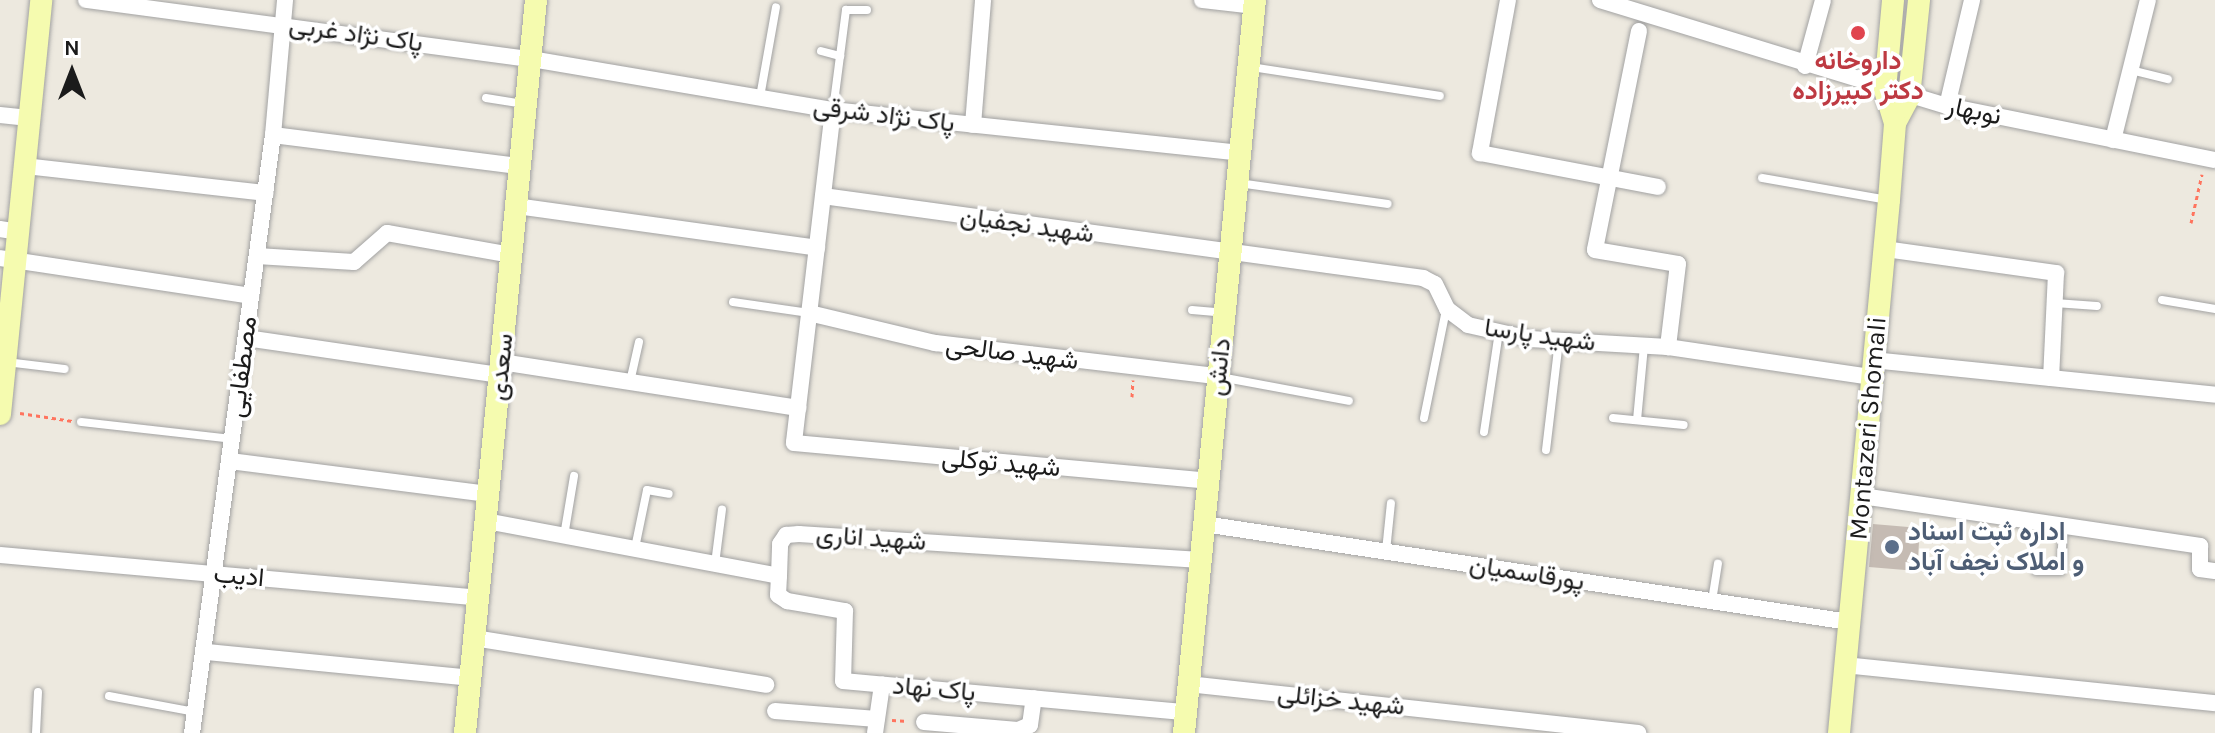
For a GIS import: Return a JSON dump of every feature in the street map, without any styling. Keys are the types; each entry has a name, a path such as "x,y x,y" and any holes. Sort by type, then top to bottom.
{"street":[{"path":"0,412 5,362 9,231 25,166 41,0"},
{"name":"پاک نژاد غربی","path":"86,0 531,59"},
{"name":"مصطفایی","path":"192,733 207,652 273,135 285,0"},
{"name":"سعدی","path":"465,733 536,0"},
{"path":"973,125 983,0"},
{"path":"1202,0 1254,3"},
{"path":"1508,0 1480,153 1658,187"},
{"name":"نوبهار","path":"1600,0 1909,97 2210,159"},
{"path":"1805,66 1823,0"},
{"name":"Montazeri Shomali","path":"1839,733 1895,123 1885,90 1893,0"},
{"name":"Montazeri Shomali","path":"1895,123 1909,97 1919,0"},
{"path":"1947,106 1972,0"},
{"path":"2113,140 2148,0"},
{"name":"دانش","path":"1185,723 1254,3"},
{"path":"1639,31 1595,252 1678,264 1668,347"},
{"name":"پاک نژاد شرقی","path":"531,59 833,110 1240,153"},
{"path":"246,338 630,382 798,408 833,110"},
{"path":"0,115 29,118"},
{"path":"273,135 520,166"},
{"path":"25,166 265,193"},
{"name":"شهید نجفیان","path":"823,196 1230,254"},
{"path":"516,206 817,248"},
{"path":"257,256 354,262 387,233 512,255"},
{"path":"1885,249 2056,273 2051,378"},
{"name":"شهید پارسا","path":"1230,254 1423,278 1435,284 1447,309 1468,325 1559,341 1668,347 1872,369 2051,378 2215,395"},
{"path":"8,259 251,296"},
{"name":"شهید صالحی","path":"809,313 935,343 1218,376"},
{"name":"شهید توکلی","path":"798,408 794,443 1208,481"},
{"path":"230,461 488,494"},
{"path":"1862,496 2200,546 2200,569 2215,571"},
{"path":"486,521 779,576"},
{"name":"پورقاسمیان","path":"1204,524 1849,622"},
{"name":"شهید اناری","path":"779,576 780,544 786,535 799,534 1200,560"},
{"name":"ادیب","path":"0,555 478,598"},
{"name":"پاک نهاد","path":"779,576 778,595 787,601 845,611 843,681 1034,698 1185,723"},
{"path":"474,638 766,685"},
{"path":"207,652 470,678"},
{"path":"1845,665 2215,703"},
{"name":"شهید خزائلی","path":"1188,684 1586,730 1638,733"},
{"path":"775,711 876,726 882,685"},
{"path":"924,722 1018,730 1030,725 1034,698"}],"lane":[{"path":"760,97 776,7"},
{"path":"833,110 846,10 867,10"},
{"path":"821,51 840,56"},
{"path":"1248,66 1440,96"},
{"path":"2131,70 2168,79"},
{"path":"486,98 526,104"},
{"path":"1762,178 1889,200"},
{"path":"1237,182 1388,204"},
{"path":"2162,300 2215,309"},
{"path":"733,302 809,313"},
{"path":"2055,303 2097,306"},
{"path":"1424,418 1447,309"},
{"path":"1192,310 1225,313"},
{"path":"1484,432 1499,332"},
{"path":"1546,450 1559,341"},
{"path":"630,382 639,342"},
{"path":"1637,420 1644,346"},
{"path":"5,362 65,369"},
{"path":"1218,376 1349,401"},
{"path":"1613,418 1684,425"},
{"path":"81,422 233,439"},
{"path":"564,536 574,476"},
{"path":"635,549 647,490 669,494"},
{"path":"1385,552 1391,503"},
{"path":"715,564 722,509"},
{"path":"2036,571 2061,571 2063,526"},
{"path":"1712,601 1718,563"},
{"path":"36,733 38,692"},
{"path":"109,696 196,712"}],"path":[{"path":"2191,223 2210,159"},
{"path":"0,412 81,422"},
{"path":"876,726 924,722"}],"building":[{"name":"اداره ثبت اسناد و املاک نجف آباد","path":"1873,524 1920,528 1917,571 1869,567"}],"place":[{"name":"داروخانه دکتر کبیرزاده","path":"1858,33"},
{"name":"اداره ثبت اسناد و املاک نجف آباد","path":"1892,547"}]}
